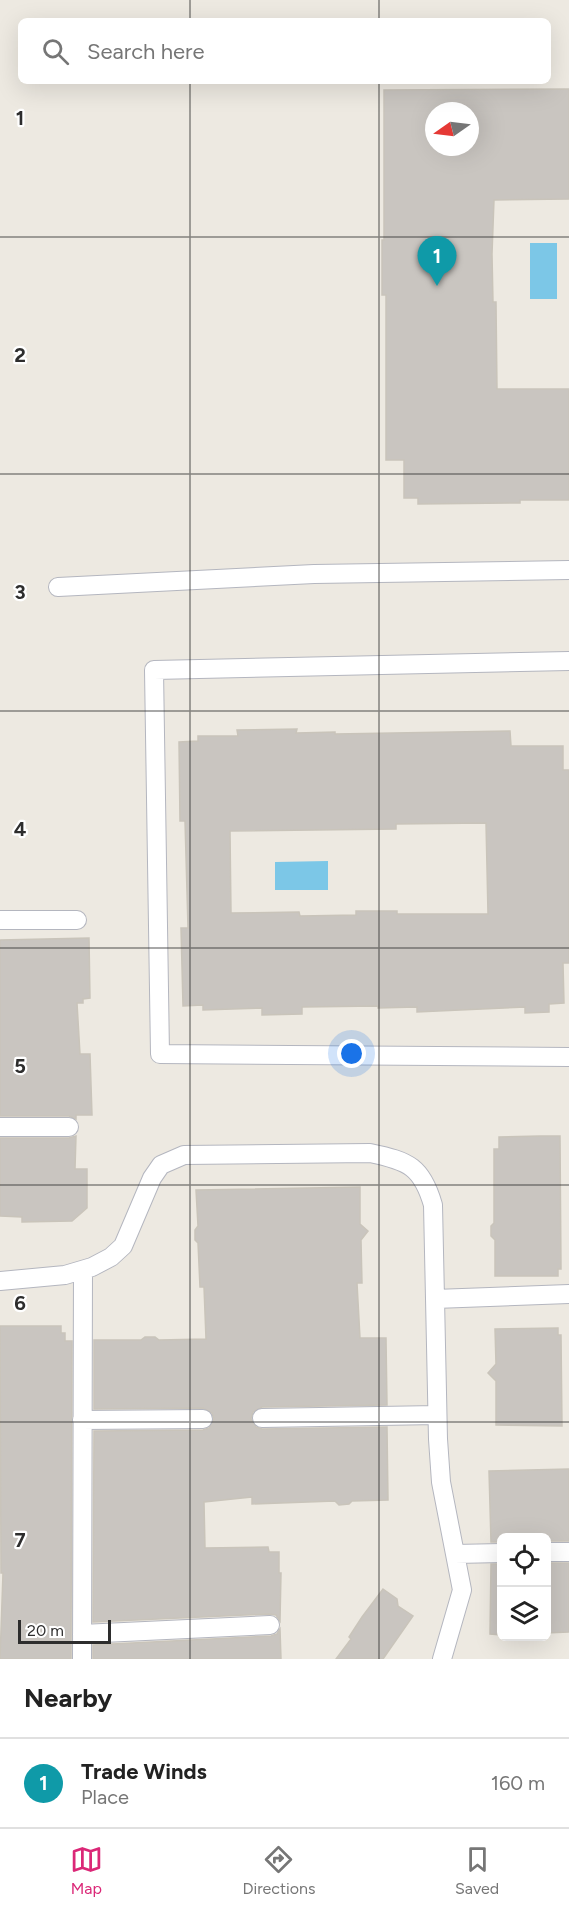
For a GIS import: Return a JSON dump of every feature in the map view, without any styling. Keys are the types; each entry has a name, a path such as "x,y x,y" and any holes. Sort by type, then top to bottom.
{"lane":[{"path":"58,587 314,574 569,570"},
{"path":"569,661 154,670 160,1054 569,1058"},
{"path":"0,920 77,920"},
{"path":"0,1127 69,1127"},
{"path":"0,1281 65,1275 83,1270 111,1257 123,1246 152,1179 161,1165 184,1155 370,1153 391,1157 412,1166 428,1187 434,1205 437,1415 441,1482 462,1590 442,1659"},
{"path":"82,1659 83,1270"},
{"path":"435,1299 569,1294"},
{"path":"262,1418 437,1415"},
{"path":"82,1420 203,1419"},
{"path":"551,1552 569,1552"},
{"path":"455,1554 497,1553"},
{"path":"82,1634 270,1625"}],"water":[{"path":"530,243 557,243 557,299 530,299"},
{"path":"328,861 328,890 275,890 275,862"}],"building":[{"path":"569,89 569,199 494,200 492,254 493,302 496,302 497,389 569,389 569,500 418,504 418,498 404,498 404,460 386,460 386,295 382,295 382,240 384,240 384,90"},
{"path":"297,729 296,733 335,732 335,734 510,731 511,746 563,746 563,770 569,770 569,963 563,963 564,1003 549,1004 549,1012 525,1013 525,1007 417,1012 417,1007 378,1008 378,1006 302,1007 302,1014 262,1015 262,1008 203,1010 203,1005 183,1006 181,928 188,928 185,821 180,821 179,742 198,741 198,736 238,736 237,730","holes":["486,823 488,914 397,914 397,911 356,911 356,915 300,916 299,912 231,913 230,831 396,829 396,824"]},
{"path":"89,938 90,998 83,999 83,1003 77,1003 80,1054 90,1054 92,1115 76,1115 76,1119 69,1116 0,1116 0,940"},
{"path":"76,1136 75,1169 87,1169 87,1208 72,1221 22,1222 22,1217 0,1216 0,1138 69,1138"},
{"path":"560,1136 561,1269 558,1269 558,1276 495,1276 495,1240 491,1236 491,1226 494,1223 494,1149 499,1149 499,1137"},
{"path":"360,1187 360,1224 368,1231 361,1240 362,1283 357,1283 360,1338 386,1338 387,1405 262,1407 253,1412 251,1419 256,1427 262,1429 387,1427 388,1500 352,1501 349,1504 339,1505 335,1501 252,1504 252,1497 204,1502 205,1548 268,1547 269,1552 279,1552 280,1621 276,1615 269,1614 93,1622 94,1431 203,1430 209,1428 214,1419 212,1413 203,1408 94,1409 94,1340 141,1340 145,1337 155,1337 159,1340 206,1339 204,1287 200,1287 198,1243 195,1240 195,1230 198,1226 196,1190"},
{"path":"0,1326 61,1326 61,1333 65,1333 65,1341 72,1341 71,1659 0,1659 3,1573 1,1573"},
{"path":"558,1328 558,1335 561,1335 562,1426 496,1425 496,1381 488,1373 496,1364 495,1329"},
{"path":"569,1469 569,1541 551,1541 551,1533 497,1533 497,1542 491,1542 489,1471"},
{"path":"551,1563 569,1563 569,1632 551,1633"},
{"path":"491,1564 497,1564 497,1635 490,1634"},
{"path":"383,1589 397,1599 398,1606 413,1616 383,1659 336,1659 351,1639 349,1637 362,1617"},
{"path":"280,1629 281,1659 93,1659 93,1645 271,1636 277,1634"}],"place":[{"name":"Trade Winds","path":"437,286"}]}
